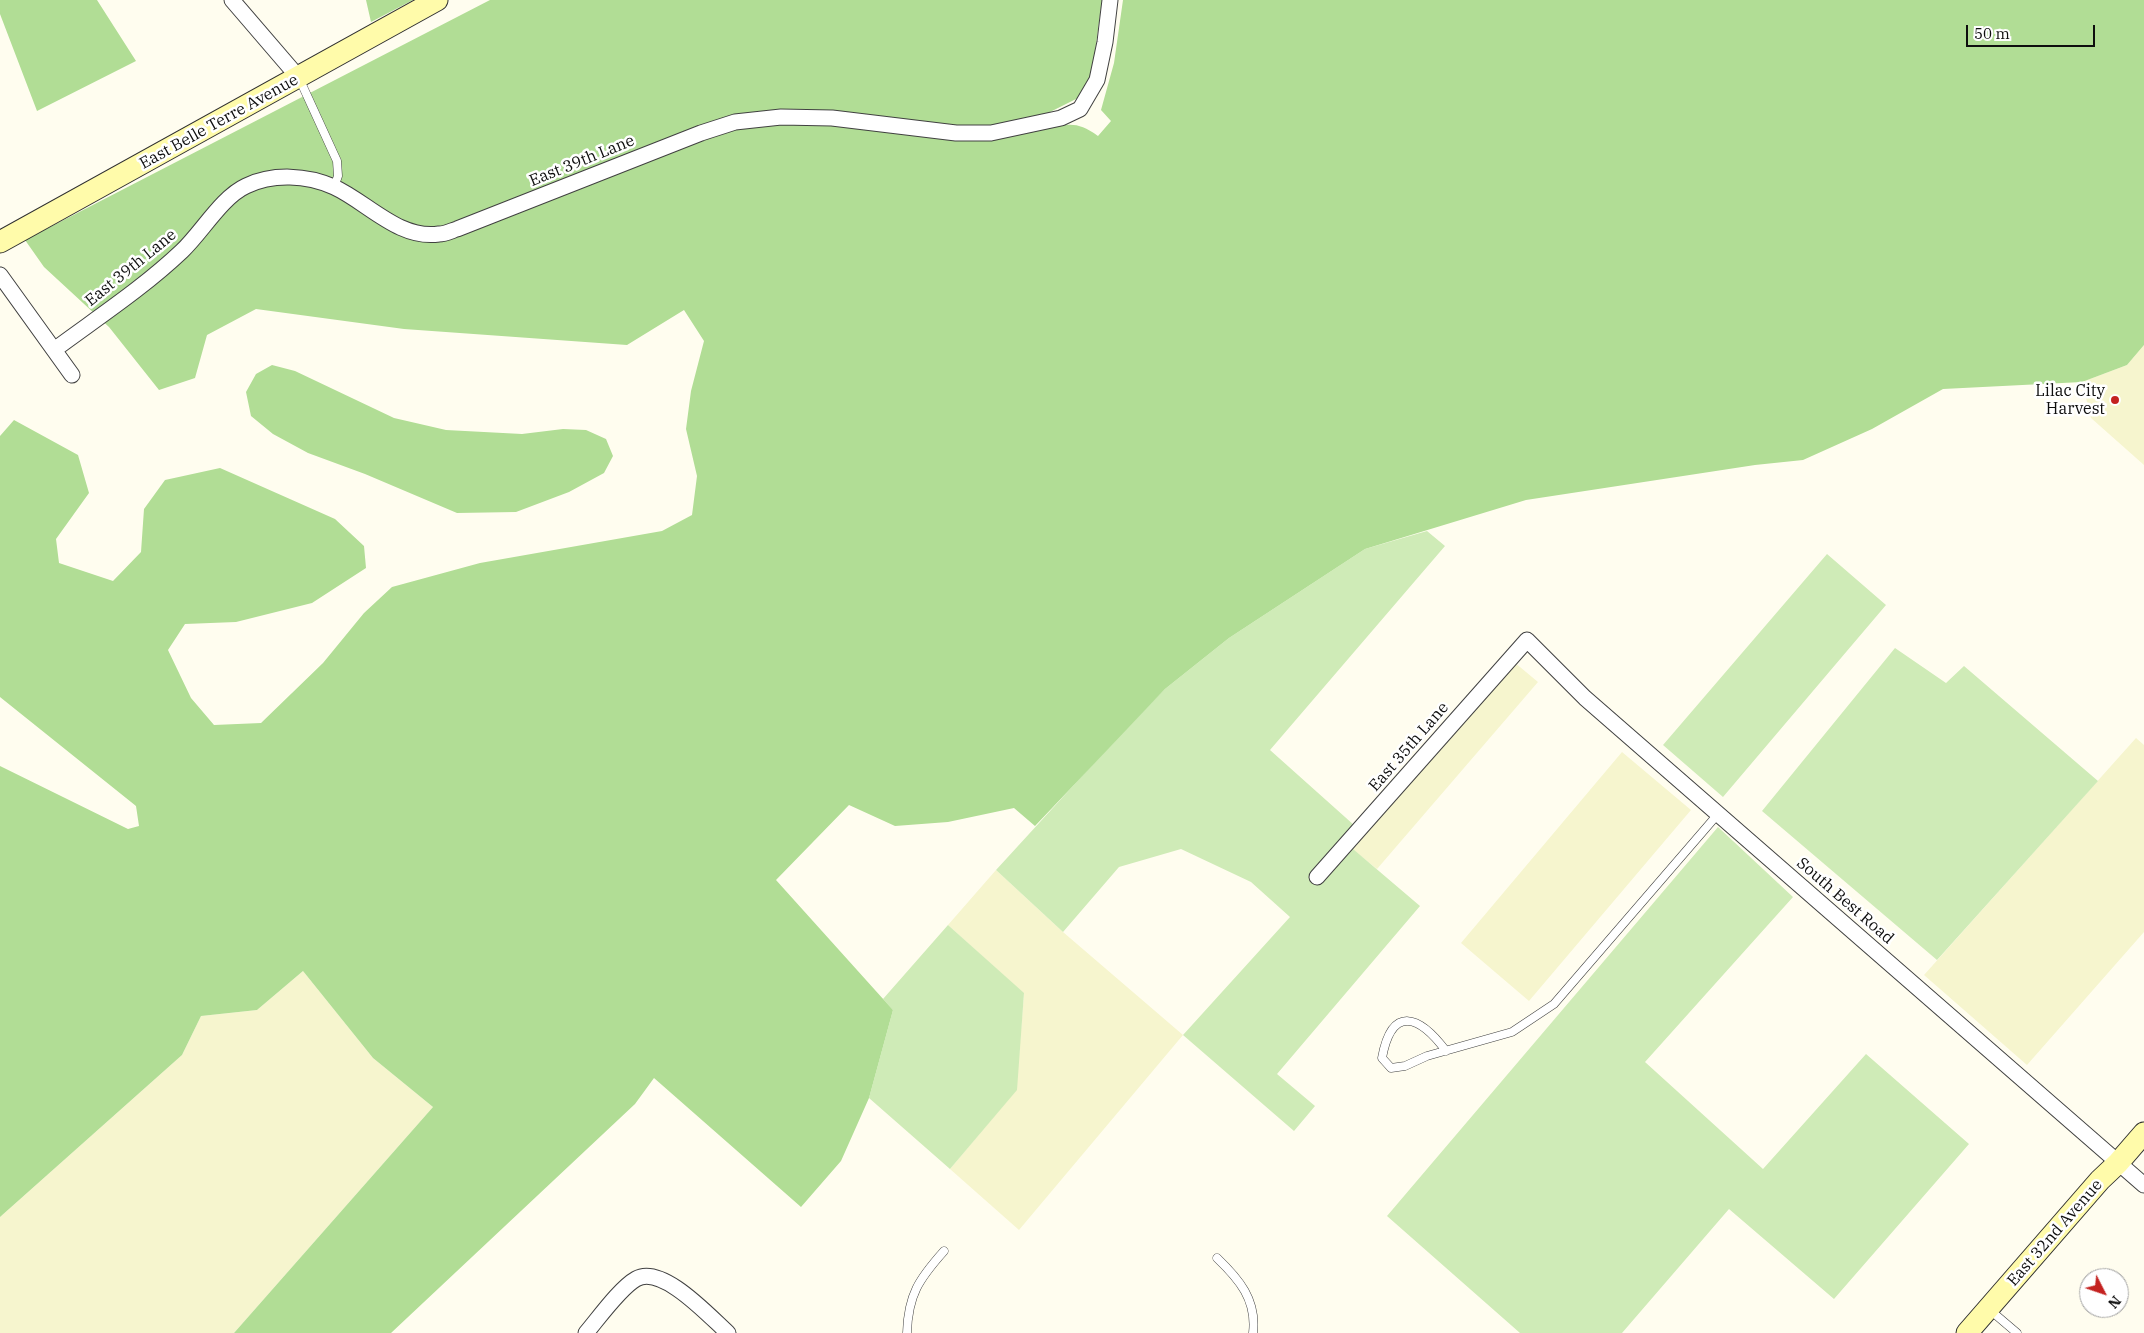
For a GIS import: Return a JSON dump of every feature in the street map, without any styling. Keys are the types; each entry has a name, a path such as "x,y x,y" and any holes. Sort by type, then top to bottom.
{"street":[{"path":"232,0 299,78"},
{"name":"East Belle Terre Avenue","path":"0,242 438,0"},
{"name":"East 39th Lane","path":"54,350 155,276 184,250 222,205 245,186 273,178 305,177 334,187 399,226 421,234 438,235 701,133 735,122 781,117 832,118 956,133 992,133 1061,118 1080,109 1097,80 1105,42 1110,0"},
{"path":"0,275 72,375"},
{"name":"South Best Road","path":"1527,640 1585,698 2144,1185"},
{"name":"East 35th Lane","path":"1317,877 1527,640"},
{"name":"East 32nd Avenue","path":"1966,1333 2100,1180 2118,1163 2144,1133"},
{"path":"586,1333 626,1287 637,1278 650,1275 662,1279 676,1288 728,1333"}],"lane":[{"path":"299,78 336,161 338,176 334,187"},
{"path":"1446,1051 1434,1035 1413,1021 1401,1022 1391,1029 1385,1041 1382,1058 1391,1068 1405,1066 1446,1051 1512,1032 1554,1004 1718,814"},
{"path":"907,1333 908,1314 914,1292 920,1280 944,1251"},
{"path":"1217,1258 1237,1276 1243,1287 1253,1316 1253,1333"},
{"path":"1988,1308 2016,1333"}],"green space":[{"path":"0,0 97,0 136,61 37,111 0,14"},
{"path":"366,0 413,0 371,22"},
{"path":"490,0 1102,0 1092,74 1080,97 1046,114 1047,129 1074,125 1085,128 1098,136 1111,121 1101,110 1114,63 1123,0 2144,0 2144,345 2127,365 2082,382 1943,389 1872,429 1803,460 1755,465 1526,500 1365,549 1229,638 1165,689 1035,826 1014,808 948,822 895,826 849,805 776,880 893,1010 869,1098 841,1161 801,1207 654,1078 635,1104 391,1333 234,1333 433,1107 373,1058 303,971 257,1010 201,1016 182,1055 0,1217 0,766 128,829 139,826 136,806 0,697 0,436 14,420 78,455 89,493 56,539 59,563 113,581 141,552 144,509 165,480 220,468 335,519 364,546 366,568 312,603 236,622 185,624 168,650 191,698 214,725 261,723 323,663 364,613 392,587 480,563 662,531 692,515 697,476 686,429 691,391 704,341 684,310 627,345 404,329 256,309 207,335 195,378 159,390 109,327 44,267 25,240"},
{"name":"Lilac City Harvest","path":"2144,345 2144,465 2091,418 2082,382 2127,365"},
{"path":"272,365 295,371 394,418 446,430 522,434 563,429 586,430 606,439 613,456 604,473 569,492 516,512 457,513 365,474 308,453 273,434 251,416 246,392 256,374"},
{"path":"1427,531 1445,546 1270,750 1364,834 1353,849 1420,906 1277,1074 1315,1106 1294,1131 1183,1035 1290,917 1251,882 1181,849 1119,867 1063,932 996,870 1116,739 1165,689 1229,638 1365,549"},
{"path":"1827,554 1886,605 1723,797 1663,745"},
{"path":"1895,648 1946,683 1964,666 2098,781 1937,960 1762,811"},
{"path":"1514,662 1538,682 1377,869 1352,849"},
{"path":"2136,738 2144,745 2144,932 2027,1065 1924,975"},
{"path":"1622,752 1691,810 1529,1001 1461,943"},
{"path":"1718,827 1793,897 1645,1062 1763,1169 1866,1054 1969,1144 1834,1299 1729,1209 1622,1333 1520,1333 1387,1216"},
{"path":"996,870 1063,932 1183,1035 1019,1230 950,1169 1016,1090 1024,994 948,925"},
{"path":"948,925 1024,993 1017,1090 950,1169 869,1098 893,1010 883,999"},
{"path":"303,971 373,1058 433,1107 234,1333 0,1333 0,1217 182,1055 201,1016 257,1010"}],"place":[{"name":"Lilac City Harvest","path":"2115,400"}]}
